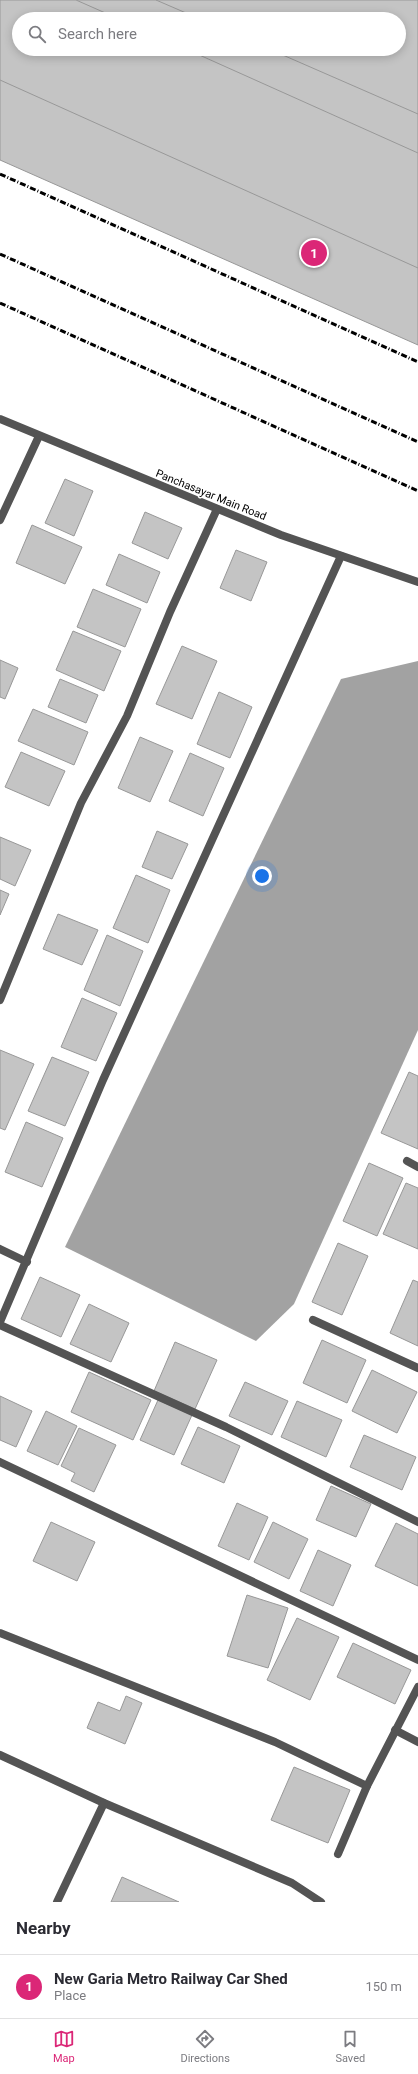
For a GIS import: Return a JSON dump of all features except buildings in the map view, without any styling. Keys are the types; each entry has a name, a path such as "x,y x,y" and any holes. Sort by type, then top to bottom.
{"street":[{"name":"Panchasayar Main Road","path":"0,419 217,508 341,556 418,582"},
{"path":"0,520 40,436"},
{"path":"0,1000 81,803 127,716 170,612 217,508"},
{"path":"341,556 103,1080 0,1323 226,1427 418,1522"},
{"path":"407,1162 418,1167"},
{"path":"0,1249 26,1262"},
{"path":"313,1320 418,1368"},
{"path":"0,1462 418,1660"},
{"path":"0,1633 275,1742 367,1786"},
{"path":"338,1854 367,1786 418,1687"},
{"path":"395,1730 418,1742"},
{"path":"0,1755 104,1803 292,1883 319,1902"},
{"path":"57,1902 104,1803"}],"shaded area":[{"path":"418,661 418,1030 294,1304 256,1341 65,1247 341,679"}],"railway":[{"path":"0,174 418,362"},
{"path":"0,254 418,442"},
{"path":"0,303 418,491"}],"place":[{"name":"New Garia Metro Railway Car Shed","path":"314,253"}]}
